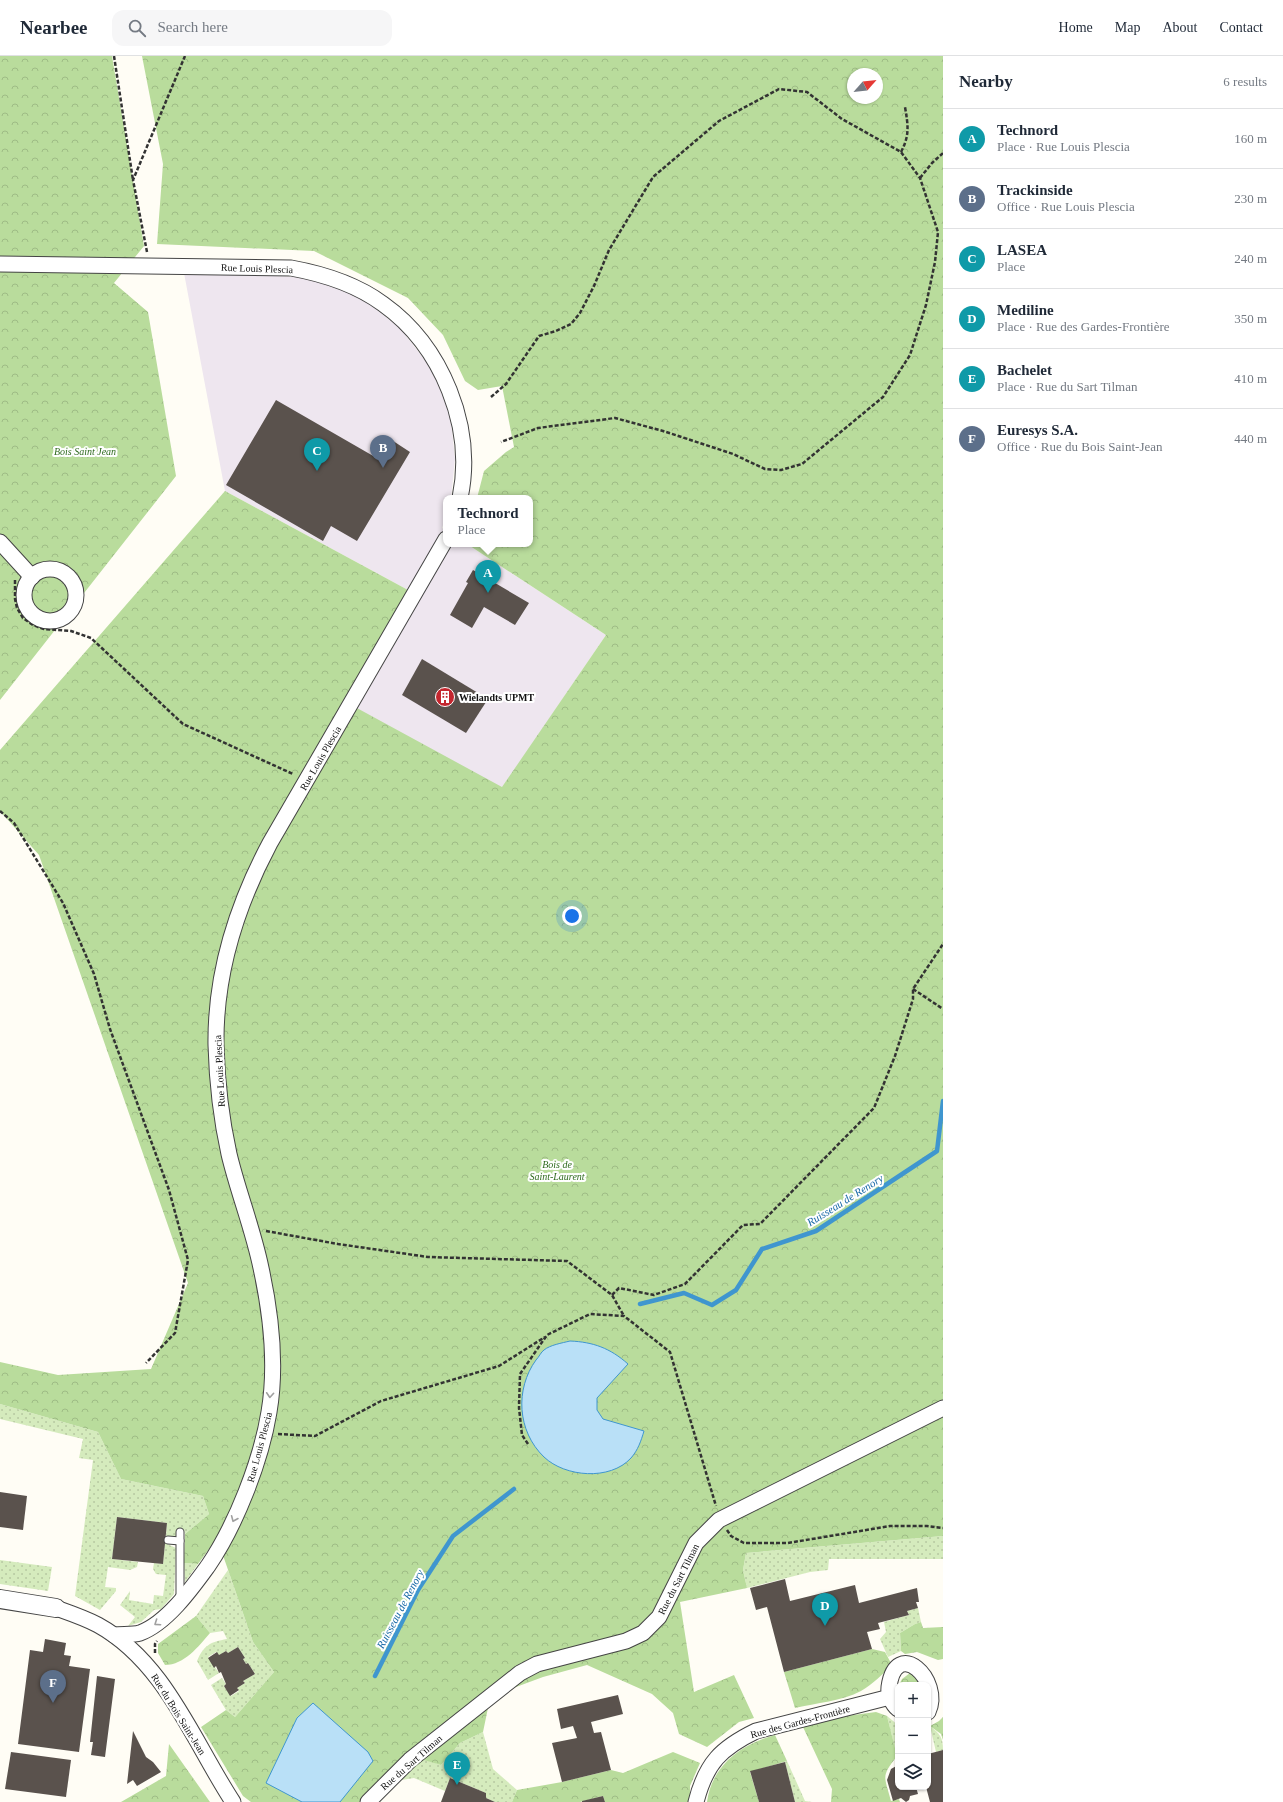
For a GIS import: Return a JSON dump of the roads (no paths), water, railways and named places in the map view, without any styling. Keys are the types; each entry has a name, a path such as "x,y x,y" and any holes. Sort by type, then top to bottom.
{"street":[{"name":"Rue Louis Plescia","path":"0,264 151,256 290,268 322,274 357,288 384,304 410,327 432,354 452,395 460,429 464,466 460,495"},
{"path":"0,542 32,577"},
{"name":"Rue Louis Plescia","path":"114,1635 139,1633 161,1621 195,1584 224,1542 253,1475 269,1412 273,1356 267,1302 261,1267 229,1154 219,1100 216,1043 219,995 231,937 247,891 270,843 443,544"},
{"name":"Rue du Sart Tilman","path":"368,1802 410,1760 520,1673 537,1664 626,1641 643,1633 659,1618 696,1543 719,1520 943,1408"},
{"name":"Rue du Bois Saint-Jean","path":"0,1599 56,1608 98,1624 114,1635 154,1673 175,1704 233,1802"},
{"path":"894,1703 888,1692 893,1675 899,1668 907,1664 916,1663 924,1665 938,1676 940,1684 938,1701 931,1709"},
{"name":"Rue des Gardes-Frontière","path":"696,1802 700,1787 717,1756 740,1739 756,1731 894,1703"}],"lane":[{"path":"180,1532 180,1601"},
{"path":"168,1540 180,1541"}],"water":[{"path":"570,1341 594,1344 615,1354 628,1364 597,1398 597,1410 603,1419 644,1431 637,1449 631,1458 612,1470 588,1474 564,1469 553,1464 535,1447 528,1435 524,1423 522,1397 529,1371 544,1350 553,1345"},
{"path":"313,1703 368,1752 373,1761 340,1802 302,1802 266,1783 297,1718"}],"waterway":[{"name":"Ruisseau de Renory","path":"640,1304 684,1293 712,1305 736,1290 762,1249 816,1231 937,1151 943,1101"},
{"name":"Ruisseau de Renory","path":"375,1676 418,1590 453,1536 514,1489"}],"place":[{"name":"Trackinside","path":"383,468"},
{"name":"LASEA","path":"317,471"},
{"name":"Technord","path":"488,593"},
{"name":"Wielandts UPMT","path":"445,697"},
{"name":"Mediline","path":"825,1626"},
{"name":"Euresys S.A.","path":"53,1703"},
{"name":"Bachelet","path":"457,1785"}],"park label":[{"name":"Bois Saint Jean","path":"85,451"},
{"name":"Bois de Saint-Laurent","path":"557,1170"}]}
